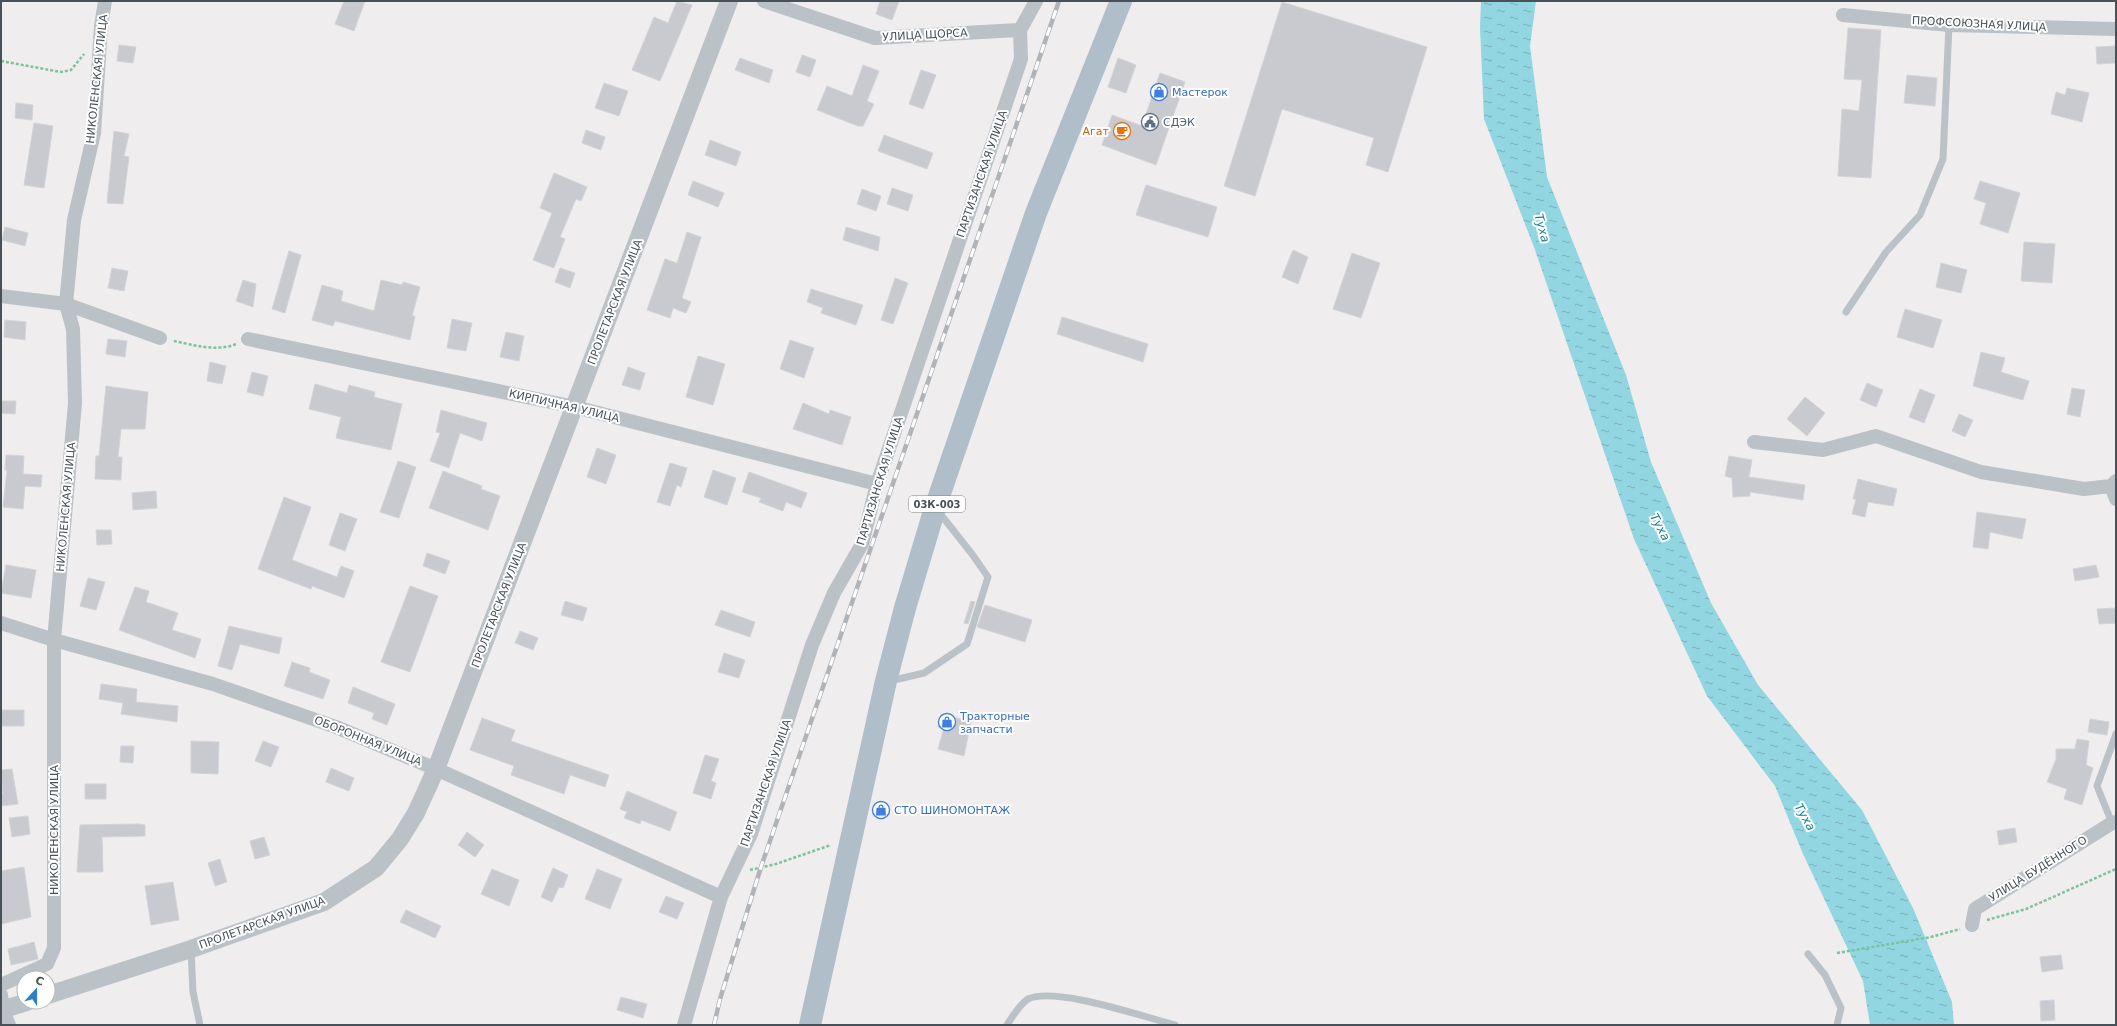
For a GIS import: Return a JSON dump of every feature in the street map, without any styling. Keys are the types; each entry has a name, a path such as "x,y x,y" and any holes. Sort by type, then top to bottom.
{"main road":[{"name":"03К-003","path":"810,1025 850,837 905,608 936,508 1036,213 1121,1"}],"street":[{"name":"НИКОЛЕНСКАЯ УЛИЦА","path":"1,985 47,964 54,948 54,640 75,403 73,329 66,304 74,220 94,132 100,43 105,1"},
{"name":"ПРОЛЕТАРСКАЯ УЛИЦА","path":"56,992 191,949 324,902 376,868 400,839 416,813 436,769 576,407 729,1"},
{"name":"УЛИЦА ЩОРСА","path":"764,1 875,38 1020,30"},
{"path":"1020,30 1036,1"},
{"name":"ПРОФСОЮЗНАЯ УЛИЦА","path":"1843,15 1949,25 2116,29"},
{"name":"ПАРТИЗАНСКАЯ УЛИЦА","path":"684,1025 721,898 751,834 812,646 834,593 862,544 876,484 1021,59 1020,30"},
{"path":"1,296 66,304 160,338"},
{"name":"КИРПИЧНАЯ УЛИЦА","path":"248,339 576,407 876,484"},
{"path":"1754,442 1823,450 1876,436 1981,472 2084,489 2114,483 2116,499"},
{"name":"ОБОРОННАЯ УЛИЦА","path":"1,622 54,640 213,684 336,727 436,769 721,898"},
{"name":"УЛИЦА БУДЁННОГО","path":"1972,925 1975,909 2114,822"},
{"path":"4,1010 16,1006"}],"lane":[{"path":"1846,312 1886,252 1920,216 1943,159 1949,25"},
{"path":"886,682 924,673 967,644 988,577 936,508"},
{"path":"2114,822 2097,786 2116,734"},
{"path":"191,949 193,992 200,1025"},
{"path":"1808,954 1825,975 1841,1008 1837,1025"},
{"path":"1007,1025 1027,1000 1040,995 1063,996 1175,1025"}],"path":[{"path":"1,61 61,72 71,70 91,46 100,43"},
{"path":"160,338 200,347 229,347 248,339"},
{"path":"732,875 776,864 850,837"},
{"path":"1837,953 1931,937 2026,909 2116,869"}],"water":[{"name":"Туха","path":"1481,1 1536,1 1530,46 1547,177 1626,375 1651,462 1711,603 1758,685 1862,810 1913,908 1952,1002 1954,1025 1870,1025 1863,981 1803,854 1775,786 1707,696 1634,539 1534,247 1484,119 1480,27"}],"building":[{"path":"344,1 365,1 354,31 335,24"},
{"path":"677,1 692,5 660,81 632,70 654,17 668,23"},
{"path":"880,1 899,1 892,20 876,14"},
{"path":"1282,2 1427,47 1388,172 1366,165 1374,138 1282,109 1255,196 1224,186"},
{"path":"1848,28 1881,30 1871,178 1838,176 1842,109 1859,111 1862,80 1844,79"},
{"path":"119,45 136,47 133,63 117,61"},
{"path":"2116,46 2116,63 2097,64 2096,47"},
{"path":"802,55 816,60 810,77 796,72"},
{"path":"740,58 773,70 769,83 735,70"},
{"path":"1118,58 1136,65 1126,93 1108,87"},
{"path":"863,65 879,71 867,101 874,104 863,126 858,126 817,110 827,86 852,96"},
{"path":"921,70 936,75 923,109 909,104"},
{"path":"1160,73 1185,82 1156,165 1102,145 1112,115 1142,126"},
{"path":"1907,75 1937,78 1935,106 1904,103"},
{"path":"604,83 628,91 619,116 595,108"},
{"path":"2067,88 2089,93 2082,122 2051,114 2056,92 2065,95"},
{"path":"16,103 33,105 32,120 15,118"},
{"path":"34,123 53,126 44,188 24,185"},
{"path":"586,130 605,137 601,150 582,143"},
{"path":"114,131 129,134 124,156 129,157 123,204 107,203"},
{"path":"884,135 933,153 927,169 878,151"},
{"path":"710,140 741,152 736,166 705,155"},
{"path":"554,173 587,187 581,201 576,199 560,237 565,239 554,268 533,260 552,213 540,208"},
{"path":"693,181 724,193 718,207 688,195"},
{"path":"1980,181 2020,193 2008,233 1980,224 1986,203 1974,199"},
{"path":"1146,185 1217,207 1208,237 1136,215"},
{"path":"892,188 913,195 908,211 887,204"},
{"path":"862,189 881,196 876,211 857,204"},
{"path":"5,227 28,233 25,246 2,240"},
{"path":"846,227 880,237 878,251 843,240"},
{"path":"687,232 701,237 682,298 691,302 686,313 673,308 670,318 647,310 665,259 677,263"},
{"path":"2024,242 2055,244 2052,283 2021,281"},
{"path":"1293,250 1308,257 1298,284 1282,277"},
{"path":"289,251 301,255 285,313 272,309"},
{"path":"1352,253 1380,263 1361,318 1333,309"},
{"path":"1941,263 1967,270 1961,293 1936,287"},
{"path":"112,268 128,271 124,291 108,288"},
{"path":"560,268 575,273 570,288 555,282"},
{"path":"895,278 908,283 893,324 881,320"},
{"path":"243,280 256,284 253,307 236,301"},
{"path":"381,280 402,285 403,282 420,287 412,316 415,316 410,340 335,321 333,326 312,320 322,285 343,291 341,301 374,311"},
{"path":"811,289 863,305 856,325 821,313 823,308 807,302"},
{"path":"1905,309 1942,320 1933,348 1897,337"},
{"path":"1062,317 1148,344 1143,362 1057,334"},
{"path":"452,319 472,323 466,351 447,348"},
{"path":"5,320 26,322 25,340 4,337"},
{"path":"506,332 524,336 519,361 500,357"},
{"path":"108,339 127,341 125,357 106,354"},
{"path":"790,340 814,348 804,378 780,369"},
{"path":"1981,352 2005,358 2001,372 2029,381 2023,400 1973,386"},
{"path":"698,356 725,364 713,405 686,397"},
{"path":"210,362 226,366 222,384 207,381"},
{"path":"628,367 645,373 640,390 622,385"},
{"path":"252,372 268,376 263,396 247,392"},
{"path":"1867,383 1883,390 1876,407 1860,400"},
{"path":"315,384 347,393 349,385 375,392 374,397 402,404 391,450 336,438 341,417 309,409"},
{"path":"106,386 148,392 145,429 121,429 118,457 122,457 121,480 95,479 96,456 99,456"},
{"path":"2072,388 2085,390 2080,417 2067,414"},
{"path":"1920,389 1935,395 1924,423 1909,417"},
{"path":"1805,397 1825,413 1807,436 1787,419"},
{"path":"1,401 16,401 15,414 1,413"},
{"path":"803,403 829,414 830,410 851,417 842,445 793,429"},
{"path":"441,410 487,423 482,441 460,433 449,468 430,461 440,433 436,432"},
{"path":"1959,414 1973,420 1965,437 1952,431"},
{"path":"597,448 616,455 606,484 587,477"},
{"path":"6,455 24,456 23,474 42,475 41,487 25,486 23,509 3,507 7,470 5,470"},
{"path":"1729,456 1752,460 1749,477 1805,485 1803,500 1750,492 1750,496 1733,497 1732,478 1725,476"},
{"path":"398,461 416,467 399,518 380,512"},
{"path":"670,463 687,468 681,487 677,485 670,506 657,502"},
{"path":"713,470 736,478 727,505 704,497"},
{"path":"443,471 482,486 481,489 500,496 488,530 429,508"},
{"path":"749,472 807,493 801,508 786,502 783,511 759,502 761,498 742,492"},
{"path":"1858,479 1897,489 1893,506 1868,502 1865,517 1852,514 1856,499 1853,499"},
{"path":"156,491 157,508 133,510 132,493"},
{"path":"284,497 311,507 292,560 337,577 341,566 354,571 344,598 312,586 311,589 258,569"},
{"path":"1977,512 2026,519 2022,539 1990,532 1988,549 1973,547"},
{"path":"340,513 357,519 345,551 329,545"},
{"path":"96,530 111,530 112,544 97,545"},
{"path":"427,553 450,561 445,574 423,566"},
{"path":"6,565 36,570 31,598 1,593"},
{"path":"2096,565 2099,577 2075,581 2073,569"},
{"path":"88,578 105,582 96,610 80,606"},
{"path":"410,586 438,596 410,672 381,662"},
{"path":"135,587 149,591 146,602 178,613 172,630 201,639 195,658 119,630"},
{"path":"565,601 587,608 583,621 561,615"},
{"path":"971,601 975,602 968,624 964,623"},
{"path":"985,605 1032,620 1025,642 977,627"},
{"path":"2116,608 2116,623 2099,624 2097,609"},
{"path":"721,610 755,622 750,637 715,625"},
{"path":"229,626 282,638 279,654 240,644 232,670 218,666"},
{"path":"520,631 538,638 533,650 515,643"},
{"path":"724,653 745,660 739,678 718,672"},
{"path":"292,662 310,668 309,672 330,680 323,699 284,686"},
{"path":"101,684 137,689 136,702 178,706 177,722 121,714 123,703 99,699"},
{"path":"353,687 395,704 387,725 372,719 374,713 348,703"},
{"path":"1,710 24,710 24,726 1,726"},
{"path":"942,714 971,722 964,756 938,749 944,728 938,727"},
{"path":"482,718 515,730 511,741 609,775 605,787 570,775 564,794 511,775 514,766 470,750"},
{"path":"2090,719 2109,722 2107,735 2088,732"},
{"path":"2077,739 2089,741 2086,765 2093,768 2082,805 2064,799 2067,789 2047,782 2056,759 2056,749 2075,749"},
{"path":"191,741 219,742 218,774 191,773"},
{"path":"263,741 279,747 271,767 255,761"},
{"path":"121,746 134,746 133,763 120,762"},
{"path":"705,755 719,759 711,781 716,783 711,799 693,793"},
{"path":"331,768 354,778 349,791 326,782"},
{"path":"12,769 18,804 1,806 1,794 3,794 1,770"},
{"path":"85,784 106,784 106,799 85,799"},
{"path":"627,791 677,812 670,831 641,820 640,824 624,818 627,812 620,809"},
{"path":"28,816 30,834 12,837 9,818"},
{"path":"80,825 145,825 145,836 102,837 103,872 77,872"},
{"path":"2015,828 2017,842 1999,845 1997,831"},
{"path":"467,832 484,845 475,857 458,845"},
{"path":"264,837 270,855 255,859 250,841"},
{"path":"220,859 227,882 215,886 208,863"},
{"path":"24,867 31,917 1,924 1,871"},
{"path":"553,868 568,875 563,888 559,887 552,902 541,897"},
{"path":"492,869 519,880 509,906 481,894"},
{"path":"597,869 622,879 610,909 585,899"},
{"path":"173,882 179,920 151,925 145,886"},
{"path":"666,896 684,903 677,919 659,912"},
{"path":"406,910 441,926 435,938 400,922"},
{"path":"34,942 38,959 11,965 8,949"},
{"path":"2061,955 2063,969 2042,972 2040,957"},
{"path":"621,997 647,1004 643,1018 617,1010"},
{"path":"2054,1000 2055,1020 2041,1021 2040,1001"}],"railway":[{"path":"714,1025 720,999 761,867 1059,1"}],"place":[{"name":"Мастерок","path":"1159,92"},
{"name":"СДЭК","path":"1150,122"},
{"name":"Агат","path":"1122,131"},
{"name":"Тракторные запчасти","path":"947,722"},
{"name":"СТО ШИНОМОНТАЖ","path":"881,810"}]}
